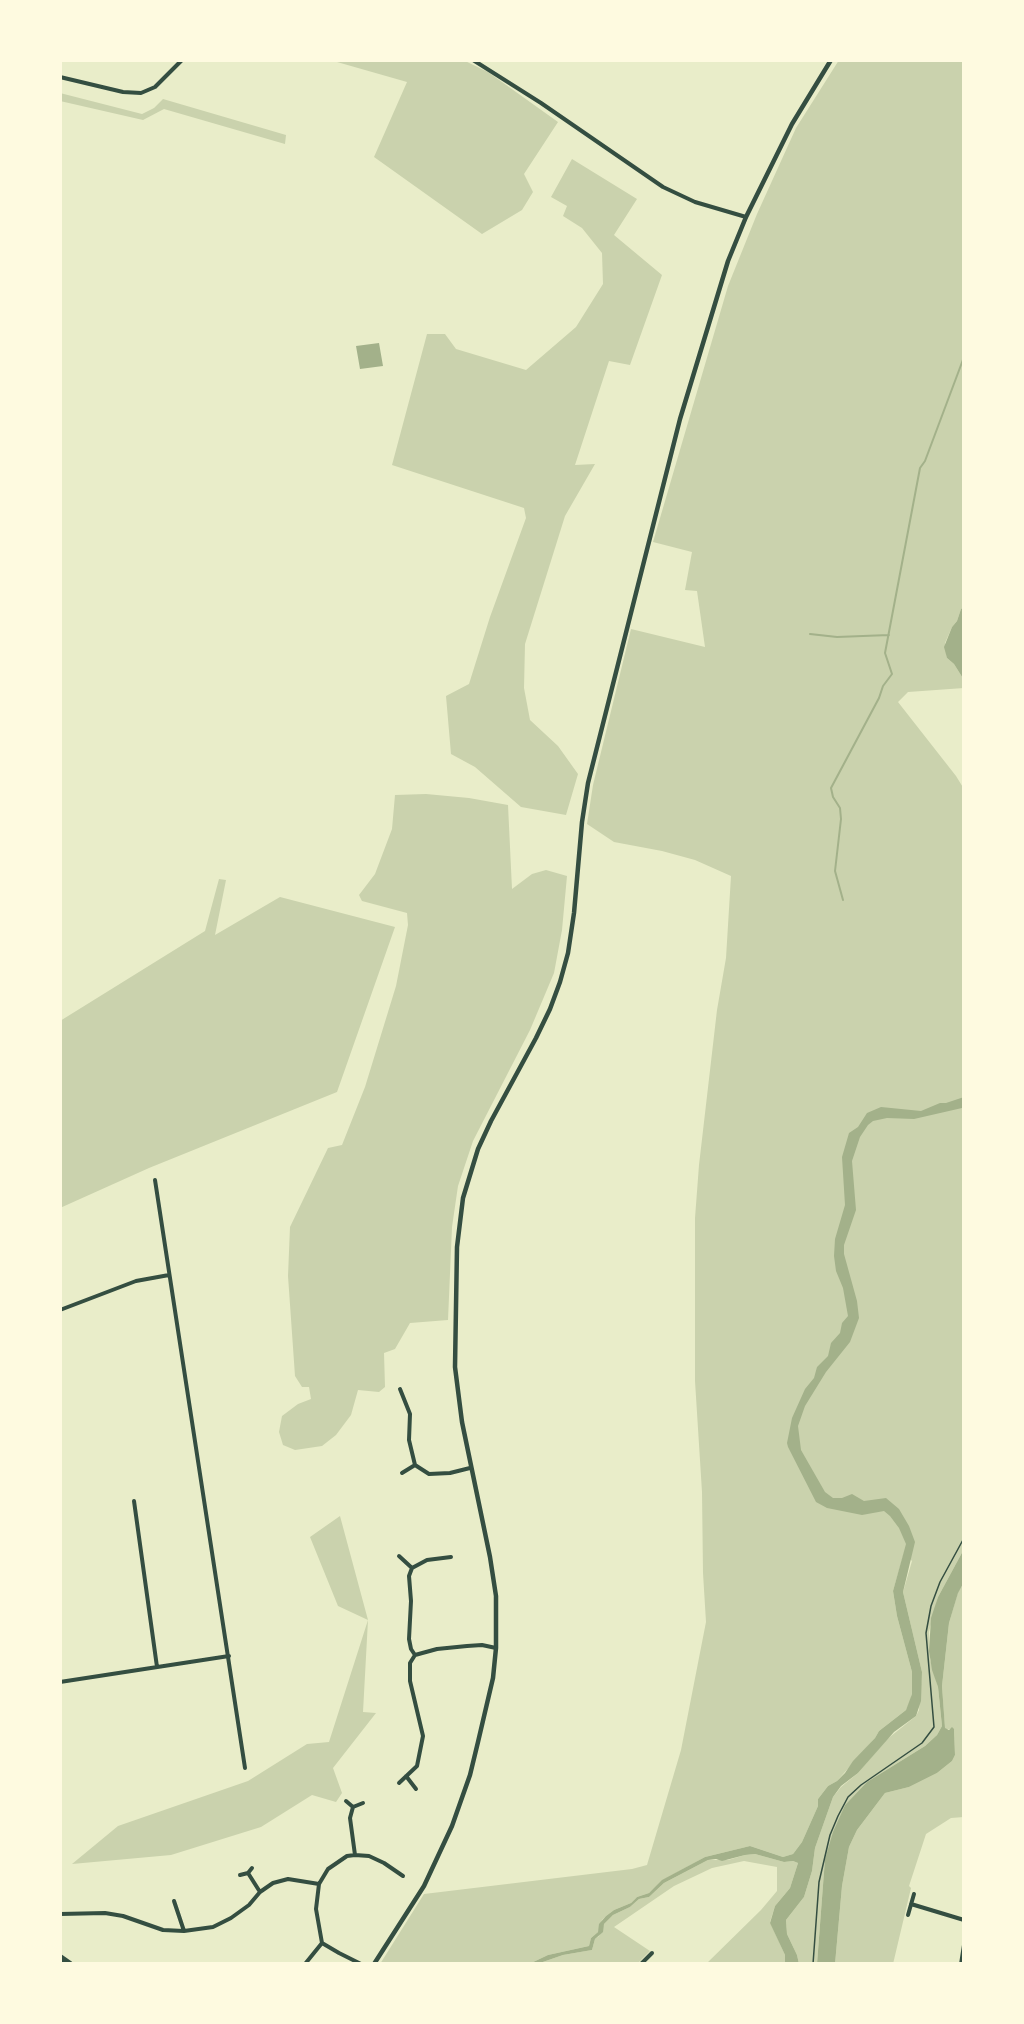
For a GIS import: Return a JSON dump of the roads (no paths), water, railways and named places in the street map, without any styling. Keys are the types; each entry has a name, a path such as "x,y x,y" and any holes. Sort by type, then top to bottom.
{"highway":[{"path":"60,1957 70,1964"}],"street":[{"path":"60,77 123,92 141,93 155,87 182,60"},
{"path":"473,60 541,103 663,187 695,202 746,217"},
{"path":"374,1964 421,1892 454,1820 470,1775 486,1710 496,1648 494,1587 470,1468 457,1387 454,1349 457,1247 463,1198 482,1140 504,1094 536,1038 560,982 570,943 582,822 590,774 680,419 728,261 746,217 792,124 831,60"},
{"path":"155,1180 245,1768"},
{"path":"60,1310 136,1281 169,1275"},
{"path":"400,1389 410,1414 409,1440 415,1465 429,1474 450,1473 470,1468"},
{"path":"402,1473 415,1465"},
{"path":"134,1501 157,1667"},
{"path":"399,1556 412,1568"},
{"path":"415,1655 409,1639 411,1601 409,1576 412,1568 428,1560 451,1557"},
{"path":"399,1783 417,1766 423,1736 410,1681 410,1663 415,1655 438,1649 467,1646 482,1645 496,1648"},
{"path":"60,1682 229,1656"},
{"path":"406,1776 416,1789"},
{"path":"346,1801 353,1807"},
{"path":"353,1807 363,1803"},
{"path":"353,1807 350,1818 355,1855"},
{"path":"361,1964 322,1942 316,1909 319,1884 328,1869 347,1856 355,1855 369,1856 403,1876"},
{"path":"240,1875 248,1873 252,1868"},
{"path":"248,1873 260,1892"},
{"path":"60,1914 105,1913 123,1916 163,1930 184,1932 213,1927 231,1918 273,1883 288,1879 319,1884"},
{"path":"908,1915 914,1894"},
{"path":"174,1901 184,1932"},
{"path":"911,1904 964,1920"},
{"path":"305,1964 322,1942"},
{"path":"961,1964 964,1945"},
{"path":"641,1964 652,1953"}],"waterway":[{"path":"843,900 835,871 841,819 840,808 833,797 831,788 879,698 883,686 892,674 885,653 920,468 925,461 964,357"},
{"path":"810,634 837,637 889,635"}]}
